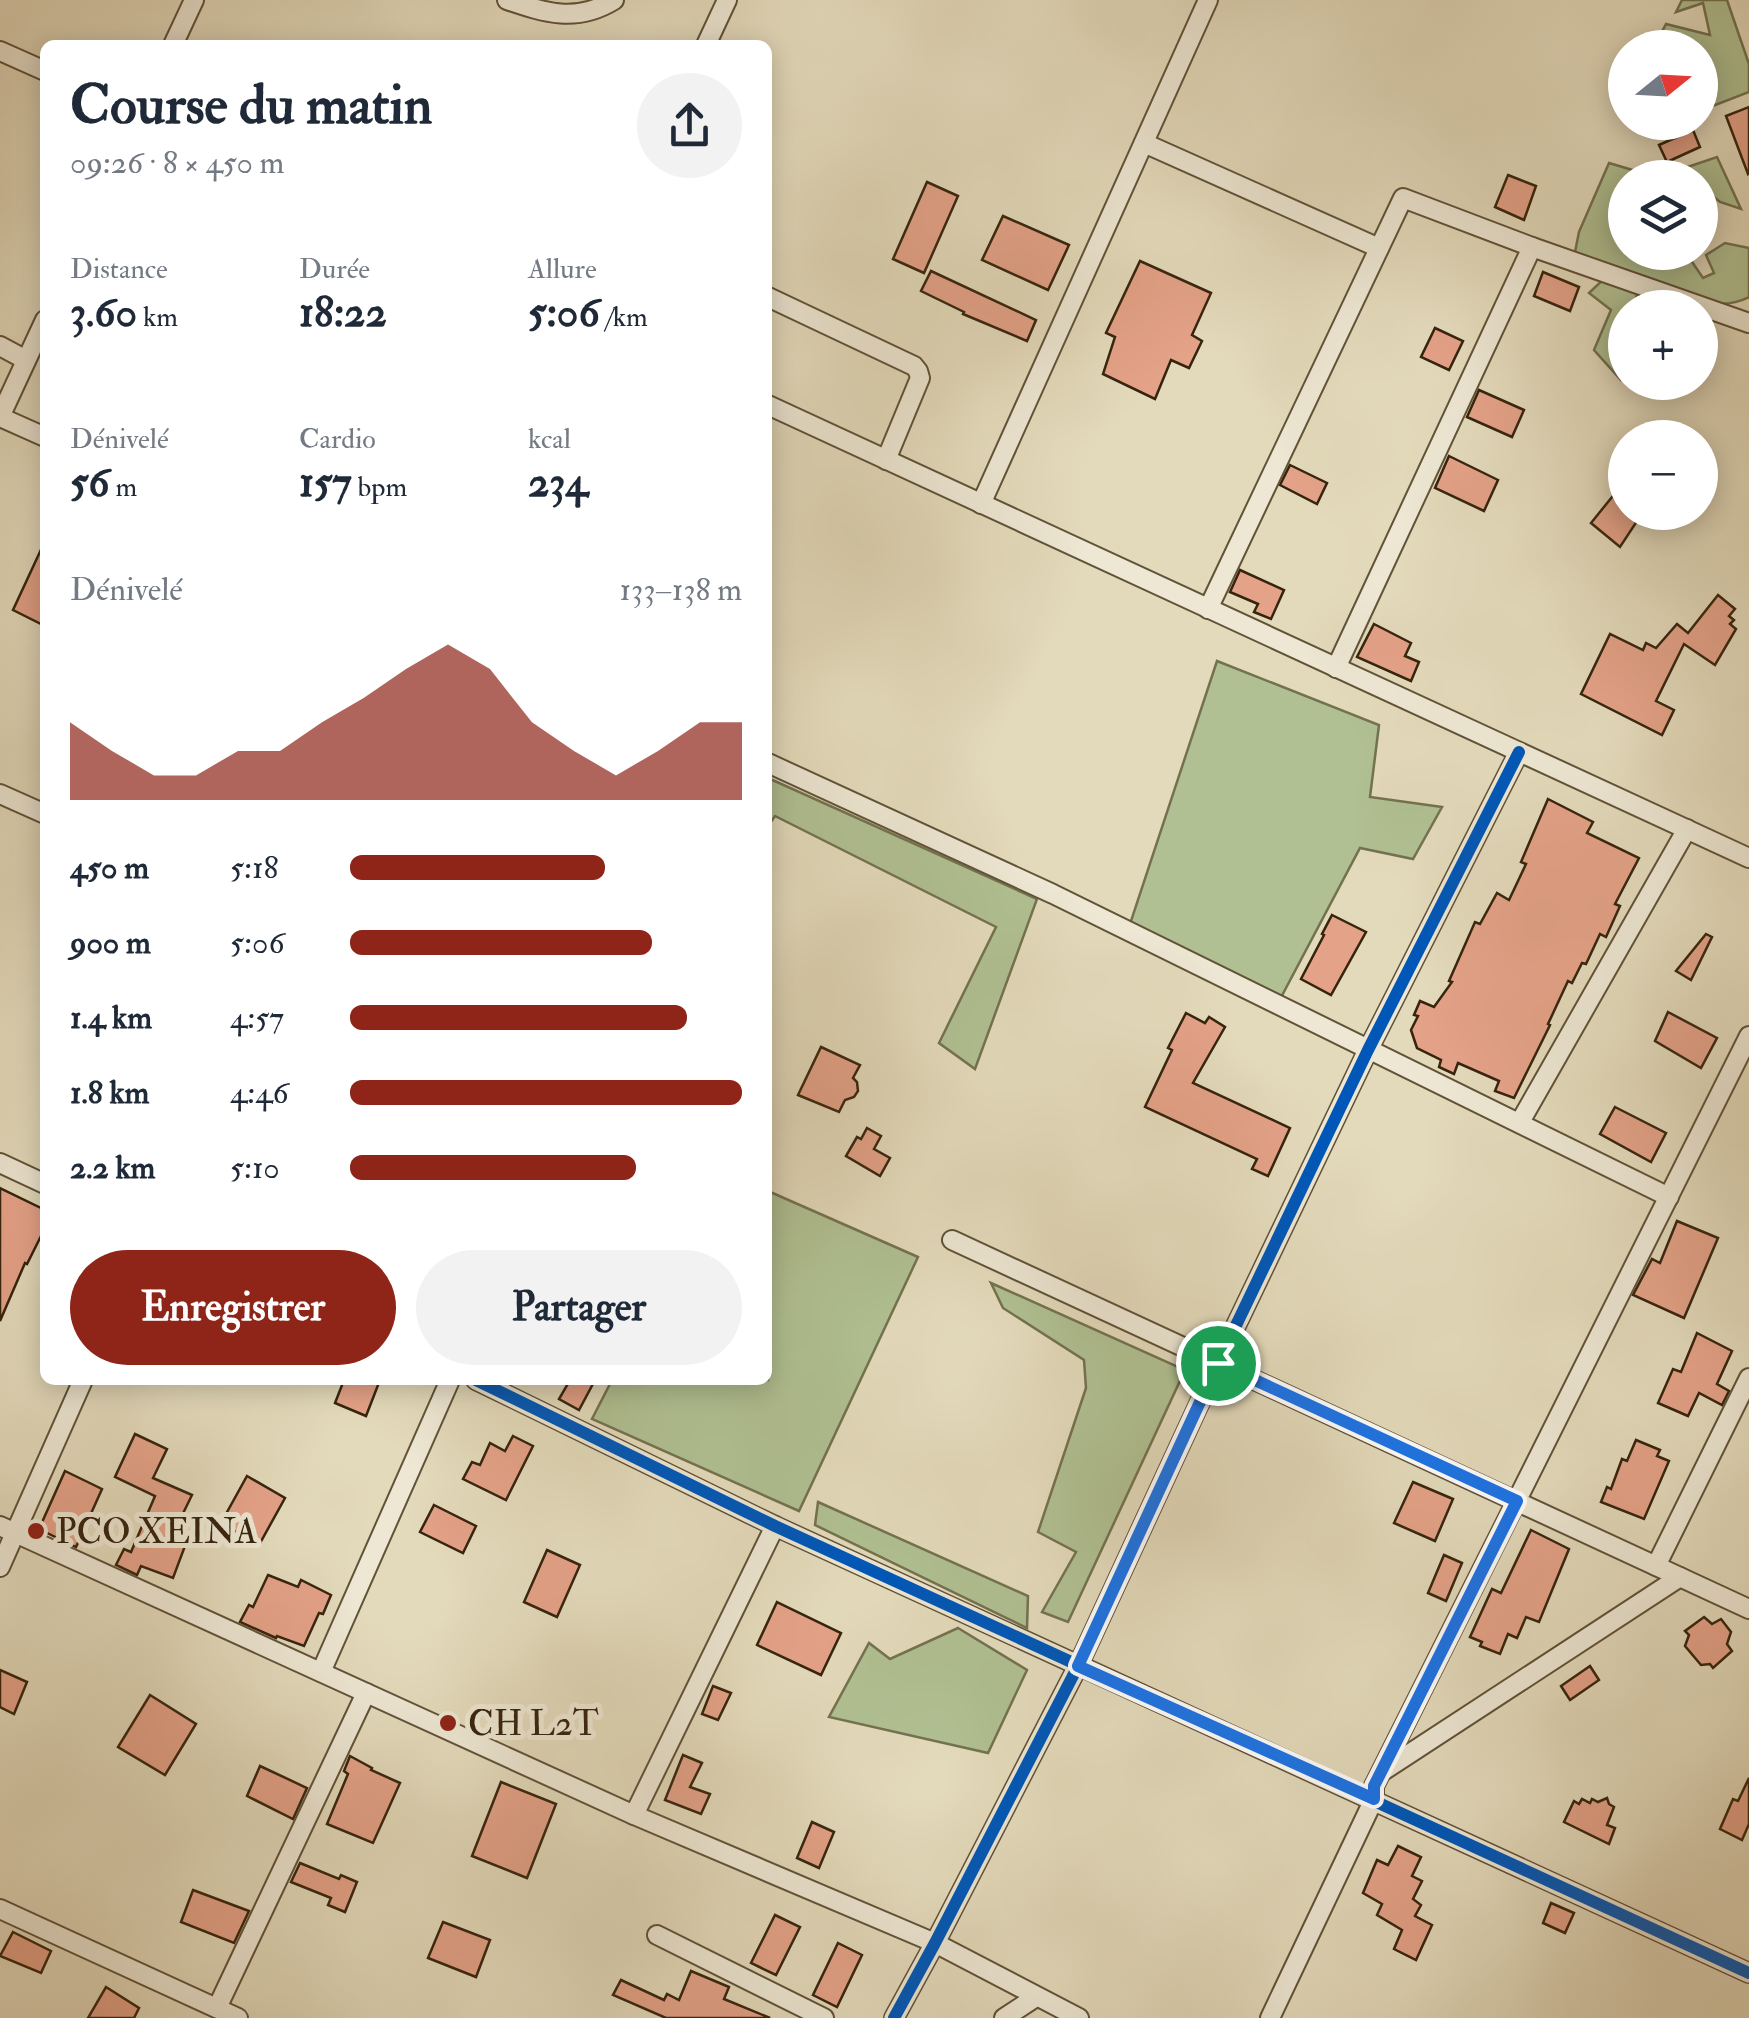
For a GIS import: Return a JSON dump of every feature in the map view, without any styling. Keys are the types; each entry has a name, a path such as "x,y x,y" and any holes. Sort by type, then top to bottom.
{"street":[{"path":"176,40 194,0"},
{"path":"507,0 571,16 614,0"},
{"path":"708,40 726,0"},
{"path":"981,504 1208,0"},
{"path":"0,51 40,70"},
{"path":"1144,142 1379,248"},
{"path":"1208,609 1404,198 1749,323"},
{"path":"1336,668 1532,246"},
{"path":"772,300 918,371 920,378 886,460"},
{"path":"40,331 0,417 40,435"},
{"path":"0,346 26,360"},
{"path":"772,407 1749,858"},
{"path":"894,2018 1078,1666 1368,1050 1519,752"},
{"path":"772,765 1053,894 1669,1197"},
{"path":"0,794 40,812"},
{"path":"1520,1122 1687,829"},
{"path":"1270,2018 1374,1799 1374,1786 1749,1036"},
{"path":"0,1163 40,1182"},
{"path":"952,1240 1749,1608"},
{"path":"1656,1566 1749,1378"},
{"path":"0,1568 8,1530 80,1385"},
{"path":"321,1672 448,1385"},
{"path":"486,1385 774,1526 1749,1973"},
{"path":"634,1815 774,1526"},
{"path":"8,1530 634,1815 935,1943 1079,2018"},
{"path":"1381,1772 1680,1577"},
{"path":"217,2008 366,1693"},
{"path":"0,1910 238,2018"},
{"path":"658,1934 824,2018"},
{"path":"1004,2018 1036,1997"}],"green space":[{"path":"1682,0 1727,0 1749,64 1749,92 1718,104 1718,30 1709,30 1703,3 1676,12"},
{"path":"1666,24 1690,30 1663,30"},
{"path":"1717,157 1741,209 1718,200 1718,160 1708,160"},
{"path":"1608,165 1608,270 1698,270 1703,278 1718,270 1718,247 1725,243 1749,248 1749,297 1718,304 1718,290 1670,290 1643,277 1639,290 1608,290 1608,308 1589,293 1606,277 1575,252 1579,232"},
{"path":"1608,317 1608,366 1594,350"},
{"path":"1217,661 1379,725 1370,797 1442,807 1413,859 1360,848 1278,1003 1128,930"},
{"path":"772,780 1037,899 975,1069 939,1043 996,927 775,816 772,820"},
{"path":"772,1193 918,1257 799,1511 592,1419 609,1385 772,1385"},
{"path":"991,1283 1185,1370 1068,1622 1042,1612 1076,1552 1038,1532 1086,1388 1084,1360 1003,1308"},
{"path":"818,1502 1028,1596 1027,1628 815,1525"},
{"path":"958,1628 1027,1670 988,1753 829,1717 869,1643 890,1659"}],"building":[{"path":"1749,107 1749,173 1748,174 1726,116"},
{"path":"1670,140 1697,140 1700,147 1666,160 1659,145"},
{"path":"1508,175 1536,186 1524,220 1495,207"},
{"path":"927,182 958,196 924,273 893,259"},
{"path":"1003,216 1069,245 1048,290 982,260"},
{"path":"1140,261 1211,293 1192,335 1202,341 1189,368 1171,360 1155,399 1103,374 1115,337 1106,333"},
{"path":"931,271 1036,320 1027,341 921,291"},
{"path":"1543,272 1579,287 1570,311 1534,296"},
{"path":"1435,328 1463,341 1449,370 1421,357"},
{"path":"1479,390 1524,410 1512,437 1467,417"},
{"path":"1449,456 1498,480 1484,511 1435,488"},
{"path":"1290,465 1327,483 1317,504 1280,485"},
{"path":"1608,502 1608,530 1631,530 1620,547 1591,523"},
{"path":"40,552 40,624 13,610"},
{"path":"1240,570 1284,590 1271,619 1254,612 1258,604 1230,592"},
{"path":"1718,595 1735,609 1729,616 1736,629 1715,665 1684,644 1656,701 1674,710 1662,735 1581,694 1610,634 1643,650 1646,643 1656,648 1677,624 1688,633"},
{"path":"1374,624 1411,643 1405,656 1419,662 1411,681 1357,657"},
{"path":"1548,799 1593,822 1587,833 1639,858 1615,904 1620,906 1606,937 1600,934 1586,964 1582,963 1572,983 1568,981 1514,1098 1495,1091 1499,1081 1458,1063 1454,1074 1439,1067 1441,1060 1417,1048 1411,1030 1420,1001 1434,1007 1452,982 1449,981 1475,922 1480,924 1497,893 1509,900"},
{"path":"1332,915 1366,932 1331,995 1301,979"},
{"path":"1706,934 1712,937 1691,980 1676,971"},
{"path":"1668,1012 1717,1038 1701,1068 1655,1041"},
{"path":"1186,1013 1205,1023 1209,1017 1225,1027 1193,1083 1290,1128 1268,1176 1252,1169 1257,1159 1145,1107"},
{"path":"821,1047 860,1065 853,1078 858,1091 845,1100 839,1112 798,1095"},
{"path":"1615,1107 1666,1133 1651,1162 1600,1134"},
{"path":"867,1128 881,1136 874,1149 890,1158 880,1176 846,1156"},
{"path":"0,1188 40,1208 40,1238 0,1321"},
{"path":"1677,1221 1718,1238 1684,1318 1633,1295 1652,1259 1660,1263"},
{"path":"1697,1333 1732,1351 1717,1384 1729,1391 1722,1405 1699,1393 1688,1416 1658,1403 1673,1369 1681,1372"},
{"path":"342,1385 378,1385 366,1416 335,1403"},
{"path":"567,1385 592,1385 579,1410 559,1399"},
{"path":"135,1434 167,1449 153,1478 192,1495 174,1532 188,1538 173,1578 141,1566 137,1575 116,1565 124,1549 131,1552 155,1496 115,1477"},
{"path":"513,1436 533,1446 506,1500 463,1479 472,1462 480,1465 490,1443 505,1451"},
{"path":"1636,1440 1660,1450 1657,1456 1669,1461 1644,1519 1601,1502"},
{"path":"65,1471 102,1489 76,1547 39,1529"},
{"path":"247,1476 285,1498 259,1545 221,1523"},
{"path":"1413,1482 1453,1499 1435,1541 1394,1523"},
{"path":"434,1505 476,1526 463,1553 420,1532"},
{"path":"1531,1530 1569,1549 1539,1622 1526,1617 1517,1638 1508,1634 1500,1654 1470,1637 1492,1589 1501,1593"},
{"path":"547,1550 580,1565 557,1617 524,1602"},
{"path":"1444,1555 1462,1563 1446,1601 1428,1593"},
{"path":"268,1575 298,1587 301,1580 331,1595 304,1646 240,1622 249,1605 253,1607"},
{"path":"777,1602 841,1633 821,1675 757,1645"},
{"path":"1704,1617 1712,1624 1721,1619 1731,1632 1727,1644 1732,1651 1713,1668 1710,1664 1701,1665 1685,1646 1689,1635 1685,1631"},
{"path":"1590,1666 1599,1680 1570,1700 1561,1686"},
{"path":"0,1670 27,1682 14,1714 0,1707"},
{"path":"713,1686 731,1693 718,1720 702,1714"},
{"path":"150,1695 196,1724 165,1775 118,1747"},
{"path":"683,1755 702,1763 690,1787 710,1794 701,1814 665,1800"},
{"path":"350,1756 400,1783 373,1843 327,1824 348,1774 344,1771"},
{"path":"260,1766 307,1788 293,1819 247,1796"},
{"path":"1749,1778 1749,1824 1742,1840 1720,1829 1733,1799 1738,1801"},
{"path":"501,1782 556,1804 527,1878 472,1856"},
{"path":"1607,1798 1614,1807 1607,1825 1615,1828 1609,1844 1564,1822 1574,1801 1590,1803 1592,1799 1598,1802"},
{"path":"812,1822 834,1832 819,1868 797,1858"},
{"path":"1398,1846 1421,1857 1412,1876 1422,1881 1413,1899 1421,1905 1415,1916 1432,1925 1416,1960 1394,1949 1402,1930 1377,1915 1382,1904 1363,1893 1377,1860 1388,1865"},
{"path":"300,1863 357,1882 345,1912 328,1905 331,1898 291,1882"},
{"path":"193,1890 249,1911 234,1943 181,1922"},
{"path":"1551,1903 1574,1913 1565,1933 1543,1923"},
{"path":"775,1915 800,1927 776,1975 751,1963"},
{"path":"443,1922 490,1940 476,1977 428,1958"},
{"path":"13,1932 51,1951 41,1973 0,1956"},
{"path":"838,1943 862,1955 837,2007 813,1995"},
{"path":"691,1971 729,1987 724,1999 770,2018 666,2018 613,1995 621,1980 664,2000 667,1994 679,2000"},
{"path":"106,1987 139,2008 134,2018 88,2018"}],"cycle path":[{"path":"894,2018 1078,1666 1368,1050 1519,752"},
{"path":"486,1385 775,1526 1749,1973"}],"place":[{"name":"PCO XEINA","path":"36,1531"},
{"name":"CH L2T","path":"448,1723"}],"route":[{"path":"1218,1363 1517,1501 1374,1786 1374,1799 1078,1666 1218,1363"}]}
